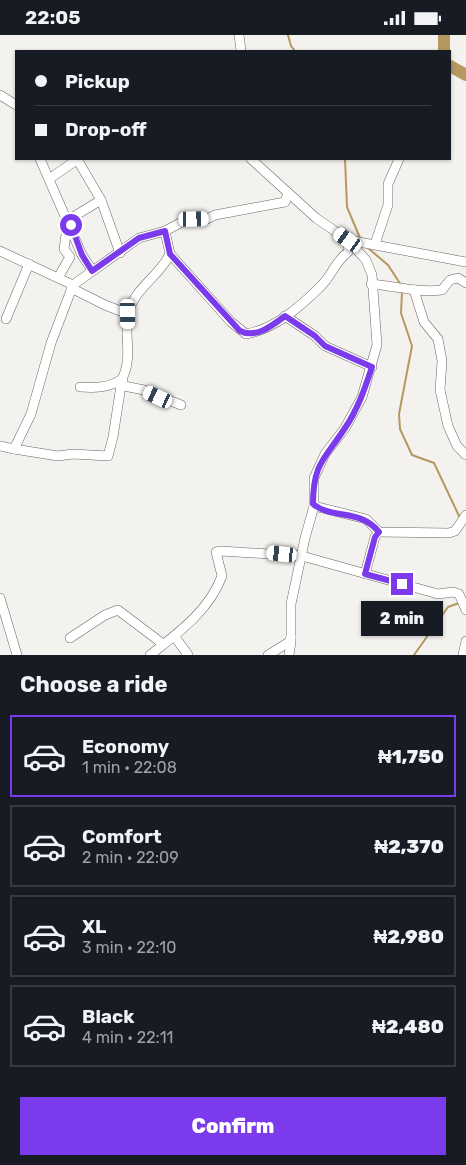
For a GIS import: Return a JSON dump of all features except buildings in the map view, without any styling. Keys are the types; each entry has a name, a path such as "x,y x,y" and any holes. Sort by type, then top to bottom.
{"street":[{"path":"239,35 241,50"},
{"path":"0,95 15,104"},
{"path":"40,160 82,255 92,271"},
{"path":"49,179 76,160"},
{"path":"78,160 101,200 120,253"},
{"path":"252,160 316,218 348,240 366,260 372,275 371,284 377,345 362,397 345,428 319,464 314,484 314,506 292,604 292,637 288,655"},
{"path":"375,244 388,205 388,184 399,160"},
{"path":"14,449 31,414 51,343 72,286 139,238 165,231 184,221 207,219 215,215 286,202 288,193"},
{"path":"68,220 101,200"},
{"path":"59,276 70,257 64,249 68,220"},
{"path":"165,231 170,254 240,331 246,334 261,331 285,316 322,285 338,259 348,252 348,240"},
{"path":"348,240 466,261"},
{"path":"0,251 59,276 104,305 128,314"},
{"path":"0,446 58,456 73,453 108,455 114,437 122,379 130,347 128,341 128,314 142,286 158,273 170,254"},
{"path":"6,319 29,264"},
{"path":"371,284 396,285 425,292 442,290 450,280 458,277 466,283"},
{"path":"414,290 424,322 438,339 442,361 440,390 448,427 456,446 466,455"},
{"path":"285,316 315,336 325,346 372,367"},
{"path":"80,387 99,388 116,383 122,379"},
{"path":"122,379 124,386 144,390 181,405"},
{"path":"314,506 366,519 379,532 449,533 455,531 466,515"},
{"path":"365,574 375,537 379,532"},
{"path":"150,655 175,637 206,606 218,587 222,576 216,552 243,550 302,555 438,594 453,592 459,594 466,609"},
{"path":"0,598 17,655"},
{"path":"70,638 105,615 118,610 163,644"},
{"path":"175,637 188,655"},
{"path":"268,655 289,642 292,637"},
{"path":"463,655 466,641"}],"waterway":[{"path":"288,35 294,50"},
{"path":"444,35 444,50"},
{"path":"451,67 466,75"},
{"path":"345,160 347,207 360,238"},
{"path":"368,248 388,265 401,285"},
{"path":"402,292 401,313 412,346 399,414 400,429 412,455 434,463 460,518"},
{"path":"414,655 448,607 459,603"}],"route":[{"path":"71,225 82,255 92,271 139,238 165,231 170,245 170,254 240,331 246,334 261,331 274,325 285,316 315,336 325,346 372,367 362,397 345,428 319,464 314,478 313,504 314,506 343,515 366,519 374,526 379,532 375,537 368,569 365,574 402,584"}]}
